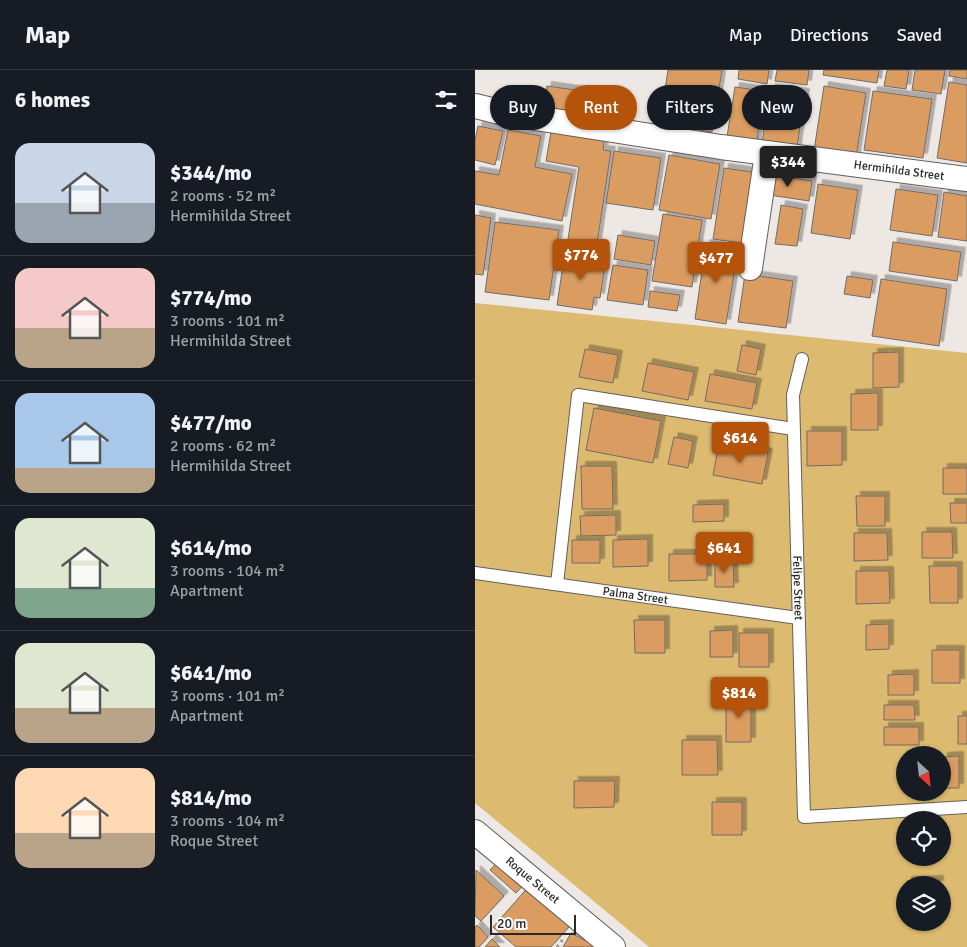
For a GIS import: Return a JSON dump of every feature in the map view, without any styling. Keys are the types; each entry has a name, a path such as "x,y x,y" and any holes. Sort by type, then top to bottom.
{"street":[{"name":"Hermihilda Street","path":"475,106 504,113 767,154 967,179"},
{"path":"750,268 767,154"},
{"name":"Roque Street","path":"475,832 613,947"}],"lane":[{"name":"Felipe Street","path":"802,359 793,395 793,429 804,817 967,807"},
{"path":"557,584 578,395 793,429"},
{"name":"Palma Street","path":"475,573 798,618"}],"shaded area":[{"path":"475,303 967,353 967,947 649,947 475,803"}],"building":[{"path":"668,70 722,70 720,85 666,85"},
{"path":"739,70 769,70 767,84 738,79"},
{"path":"777,70 809,70 807,85 775,81"},
{"path":"824,70 879,70 877,83 823,75"},
{"path":"887,70 909,70 906,89 884,86"},
{"path":"915,70 945,70 941,94 912,90"},
{"path":"950,70 967,70 967,79 949,76"},
{"path":"949,82 967,85 967,163 937,158"},
{"path":"824,86 866,93 855,163 813,157"},
{"path":"555,87 565,88 565,112 555,111"},
{"path":"735,87 742,88 742,130 758,130 756,147 726,143 728,130 732,130 732,106"},
{"path":"873,91 932,99 923,158 864,150"},
{"path":"478,126 490,128 490,130 503,131 495,165 475,160 475,140"},
{"path":"508,130 541,136 535,167 572,174 562,221 475,204 475,171 499,175"},
{"path":"764,130 800,130 796,154 761,148"},
{"path":"551,132 604,141 603,150 611,151 596,250 567,246 579,167 546,161"},
{"path":"614,151 661,158 653,210 606,203"},
{"path":"669,155 720,164 711,219 659,210"},
{"path":"724,168 760,173 749,244 713,239"},
{"path":"766,174 812,181 809,201 763,194"},
{"path":"818,184 858,190 850,239 811,233"},
{"path":"896,189 938,195 932,236 890,230"},
{"path":"944,192 967,196 967,241 938,237"},
{"path":"781,205 803,209 797,246 775,244"},
{"path":"663,214 702,220 692,287 652,281"},
{"path":"475,215 491,218 483,275 475,274"},
{"path":"495,222 559,230 549,300 485,292"},
{"path":"618,235 655,241 651,265 614,259"},
{"path":"893,242 961,252 957,281 889,271"},
{"path":"706,244 738,249 726,324 695,319"},
{"path":"565,252 606,258 600,298 594,297 592,310 557,305"},
{"path":"613,265 648,270 643,305 607,300"},
{"path":"745,274 793,281 786,328 738,322"},
{"path":"847,276 873,280 870,298 844,294"},
{"path":"881,279 947,289 939,346 872,336"},
{"path":"650,291 680,295 677,311 648,307"},
{"path":"742,345 761,349 756,375 737,371"},
{"path":"585,349 618,355 613,383 579,377"},
{"path":"899,352 899,387 873,388 873,353"},
{"path":"648,363 694,372 688,400 642,391"},
{"path":"710,374 757,383 752,409 705,401"},
{"path":"878,393 878,430 851,430 851,394"},
{"path":"594,408 661,421 653,463 586,450"},
{"path":"807,431 842,431 842,465 807,466"},
{"path":"674,437 693,441 688,468 668,464"},
{"path":"719,443 768,453 762,484 713,475"},
{"path":"581,466 612,466 613,509 582,509"},
{"path":"943,468 967,468 967,494 943,494"},
{"path":"856,496 885,496 885,526 857,526"},
{"path":"950,503 967,503 967,523 951,523"},
{"path":"724,504 724,521 693,522 693,505"},
{"path":"616,515 616,535 581,536 580,516"},
{"path":"922,532 952,532 953,558 922,558"},
{"path":"854,533 887,533 888,560 854,561"},
{"path":"648,539 648,566 613,567 613,540"},
{"path":"572,540 600,540 600,563 572,563"},
{"path":"669,554 707,554 707,580 669,581"},
{"path":"715,561 733,561 734,587 715,587"},
{"path":"929,566 958,566 958,603 930,603"},
{"path":"856,571 889,571 890,603 856,604"},
{"path":"634,620 665,620 665,653 635,653"},
{"path":"889,624 889,649 866,650 866,625"},
{"path":"733,630 733,657 710,657 710,631"},
{"path":"739,633 769,633 769,667 739,667"},
{"path":"932,650 960,650 960,683 932,683"},
{"path":"914,674 914,695 888,695 888,675"},
{"path":"726,696 751,696 751,742 726,742"},
{"path":"884,705 914,705 915,720 884,720"},
{"path":"958,716 967,716 967,744 958,744"},
{"path":"884,727 919,727 919,745 884,745"},
{"path":"682,740 717,740 718,775 682,775"},
{"path":"951,756 959,756 959,788 951,788"},
{"path":"574,781 615,781 614,807 574,808"},
{"path":"712,802 742,802 742,835 712,835"},
{"path":"503,856 528,880 516,893 490,870"},
{"path":"476,870 504,896 481,921 475,916"},
{"path":"531,884 573,922 551,947 516,947 493,927"},
{"path":"477,925 488,937 479,947 475,947 475,927"},
{"path":"571,933 598,947 563,947"},
{"path":"492,939 500,947 485,947"}]}
